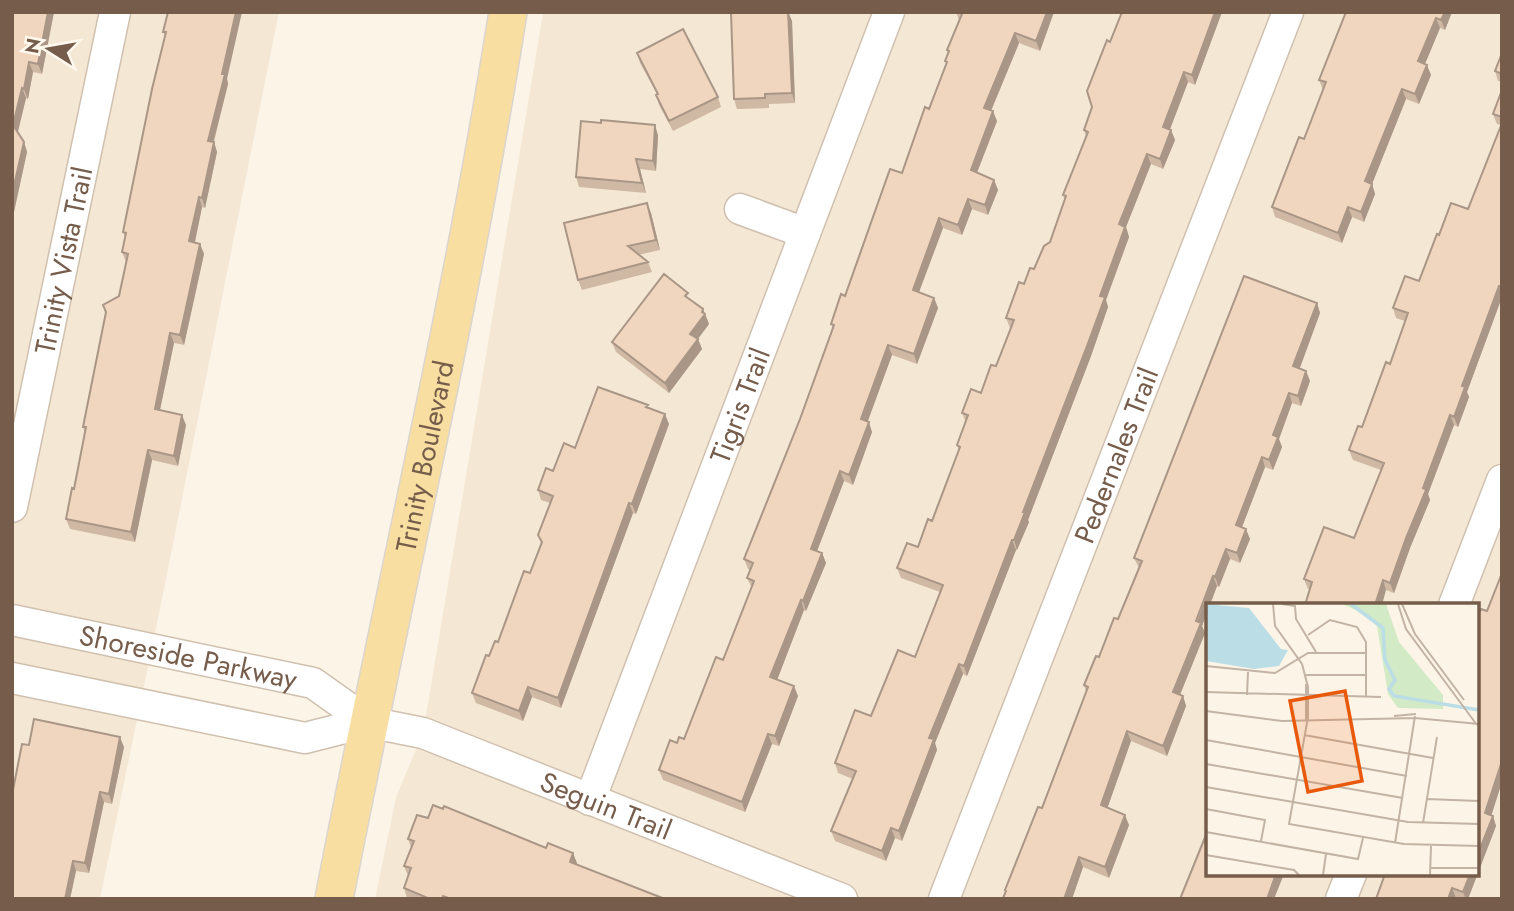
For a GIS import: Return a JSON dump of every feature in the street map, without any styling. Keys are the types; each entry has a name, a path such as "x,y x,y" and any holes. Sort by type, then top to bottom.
{"main road":[{"name":"Trinity Boulevard","path":"334,899 368,722 415,507 491,117 508,12"}],"street":[{"name":"Trinity Vista Trail","path":"12,507 115,12"},
{"name":"Tigris Trail","path":"590,800 889,12"},
{"name":"Pedernales Trail","path":"944,899 1288,12"},
{"path":"740,209 805,233"},
{"path":"1455,603 1502,480"},
{"name":"Shoreside Parkway","path":"12,620 313,683 368,722"},
{"name":"Shoreside Parkway","path":"12,678 304,738 368,722"},
{"name":"Seguin Trail","path":"368,722 423,733 842,899"},
{"path":"1342,899 1350,876"}],"shaded area":[{"path":"12,12 279,12 100,899 12,899"},
{"path":"543,12 1502,12 1502,899 375,899 396,797 423,733"}],"building":[{"path":"12,12 48,12 38,64 29,62 13,125 24,142 12,194"},
{"path":"168,12 236,12 222,74 225,74 208,141 214,142 189,241 200,244 180,335 170,333 155,409 182,415 174,456 148,450 131,532 66,519 86,427 83,427 106,312 103,305 119,296 128,254 122,252 126,233 123,232"},
{"path":"788,12 792,93 765,94 765,98 734,99 731,13"},
{"path":"959,12 1047,12 1036,41 1015,33 984,108 993,111 971,170 994,180 985,205 968,199 958,225 939,218 913,290 934,298 914,354 888,345 861,419 869,422 849,475 840,471 811,549 822,553 770,677 794,686 775,736 768,734 742,802 659,770 670,740 677,743 679,737 684,739 716,657 723,660 754,581 747,578 753,563 744,559 800,419 834,325 831,324 841,294 845,296 890,169 902,173 925,107 929,109 947,62 947,50 962,14"},
{"path":"1122,12 1215,12 1192,75 1184,72 1163,127 1171,130 1160,159 1147,154 1119,224 1125,227 1100,296 1105,297 1025,512 964,666 959,664 929,738 934,739 899,831 891,828 882,851 831,831 856,771 835,763 855,710 871,716 898,650 915,657 943,585 897,568 907,543 918,547 928,519 932,521 960,447 957,445 968,415 962,413 971,389 981,393 991,365 996,366 1014,320 1006,318 1019,282 1024,284 1030,268 1034,269 1044,246 1050,242 1066,196 1063,195 1088,132 1084,130 1092,107 1087,91 1107,40 1110,42"},
{"path":"1346,12 1445,12 1441,20 1436,18 1418,61 1427,65 1415,94 1402,89 1365,181 1372,184 1361,212 1348,207 1338,233 1272,207 1299,137 1304,139 1326,82 1319,80"},
{"path":"683,29 718,97 669,121 637,53"},
{"path":"1502,53 1502,74 1495,71"},
{"path":"1502,90 1502,117 1493,114"},
{"path":"601,120 655,125 653,161 636,159 642,183 576,177 581,121 601,123"},
{"path":"1502,123 1502,287 1499,286 1462,386 1465,387 1454,417 1450,415 1423,488 1426,490 1390,583 1383,580 1376,603 1306,603 1312,582 1304,579 1324,527 1354,538 1384,463 1349,450 1358,426 1362,427 1386,362 1390,364 1408,313 1393,308 1405,276 1419,281 1451,203 1468,209"},
{"path":"647,203 656,240 628,246 648,262 578,280 564,223"},
{"path":"664,274 688,293 685,296 703,309 705,314 690,334 698,339 665,383 612,342"},
{"path":"1244,276 1317,303 1293,366 1306,371 1298,396 1289,393 1273,435 1278,437 1269,460 1262,457 1236,525 1246,529 1237,553 1226,549 1215,577 1213,576 1196,621 1201,623 1173,692 1183,696 1163,746 1127,731 1101,805 1125,815 1105,867 1079,857 1064,899 1003,898 1038,807 1042,808 1088,687 1084,685 1096,656 1099,657 1114,618 1118,619 1142,561 1134,558"},
{"path":"598,387 665,414 632,504 629,503 558,698 528,687 519,711 472,693 486,655 489,656 495,641 498,642 524,571 530,573 542,542 538,535 553,496 538,490 546,468 553,471 564,443 575,448"},
{"path":"1502,573 1502,761 1485,813 1493,816 1479,851 1479,614 1481,609 1487,611"},
{"path":"34,719 120,737 109,794 100,792 85,863 73,861 65,899 12,899 12,795 22,744 29,745"},
{"path":"433,805 443,809 444,806 546,848 548,843 573,853 570,862 665,899 451,899 443,896 442,899 430,899 404,888 411,868 404,866 414,841 408,839 417,815 428,818"},
{"path":"1206,835 1206,876 1275,876 1267,899 1180,899"},
{"path":"1384,876 1469,876 1463,892 1452,888 1448,899 1376,899"}]}
